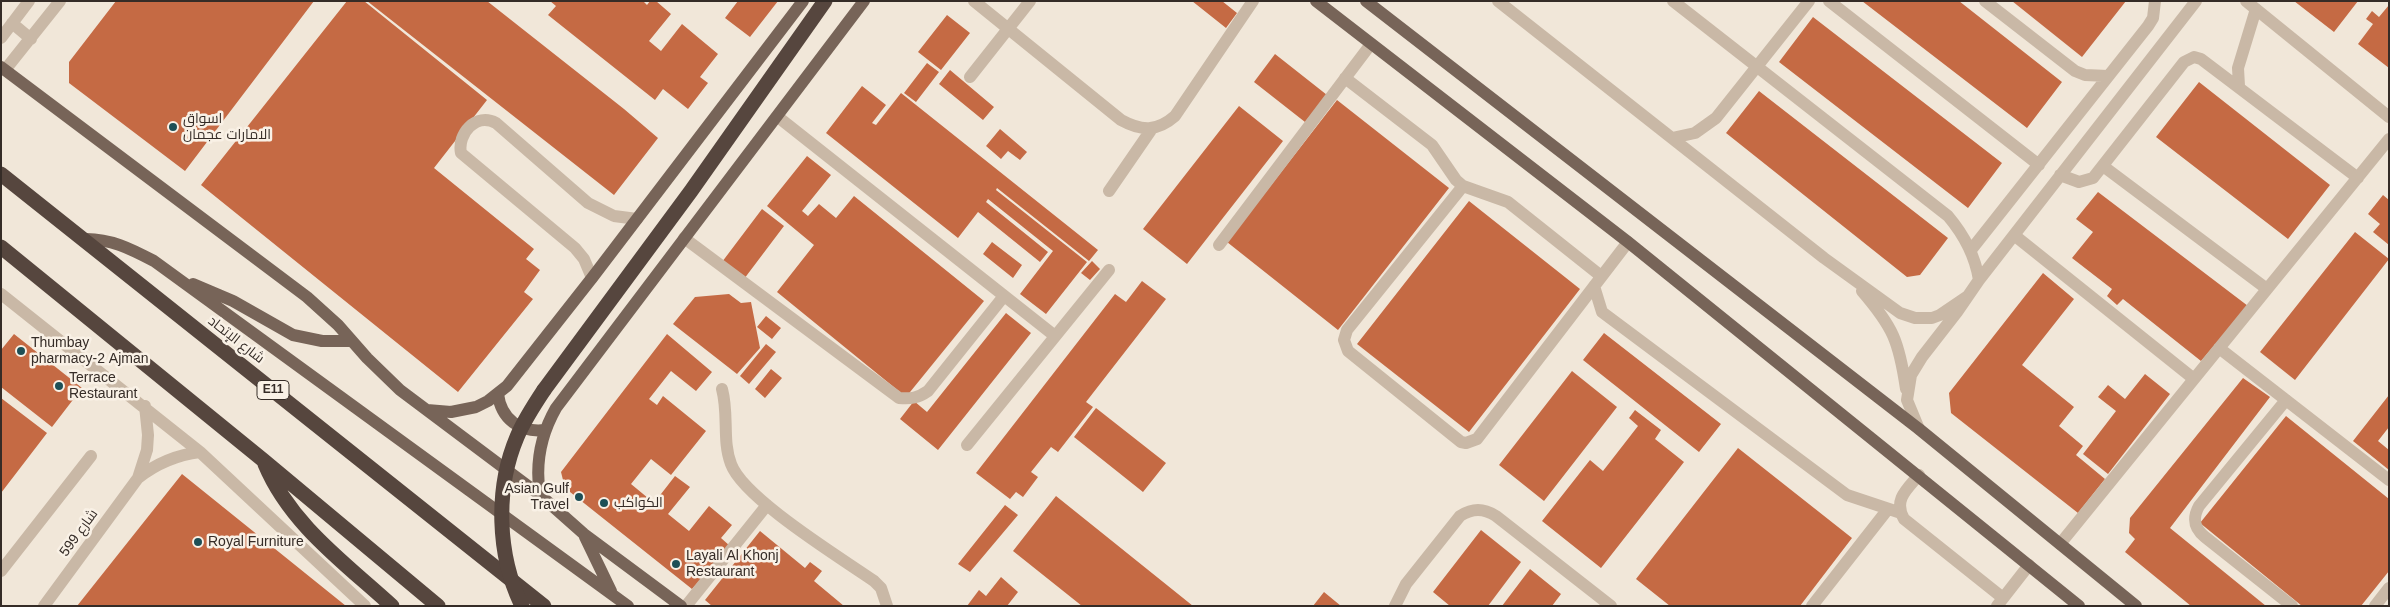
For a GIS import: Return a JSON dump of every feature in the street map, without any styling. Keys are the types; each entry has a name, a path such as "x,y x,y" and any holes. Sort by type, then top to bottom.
{"highway":[{"path":"522,606 507,558 502,497 516,438 544,390 691,191 825,1"},
{"name":"شارع الإتحاد","path":"1,174 544,606"},
{"path":"1,246 438,606"},
{"path":"263,460 277,490 296,517 392,606"}],"main road":[{"path":"426,409 445,412 464,410 488,401 498,394 592,278 803,1"},
{"path":"540,495 538,456 545,430 556,408 864,1"},
{"path":"1316,1 1628,242 2079,606"},
{"path":"1366,1 1919,429 2136,606"},
{"path":"3,69 307,297 383,374 540,495 584,534 682,606"},
{"path":"83,240 98,239 124,247 154,261 628,606"},
{"path":"179,279 233,300 279,328 293,334 322,341 352,341"},
{"path":"498,394 502,410 513,423 528,430 545,430"},
{"path":"584,534 612,593"}],"street":[{"path":"1,38 29,1"},
{"path":"3,69 31,38 60,1"},
{"path":"974,1 1121,120 1130,125 1151,130 1160,127 1175,116 1254,1"},
{"path":"970,77 1030,1"},
{"path":"1498,1 1850,278 1900,312 1915,318 1932,318 1940,315 1968,296"},
{"path":"1673,1 1948,216 1971,250 1979,280"},
{"path":"1672,138 1695,133 1716,118 1808,1"},
{"path":"1829,1 2038,165"},
{"path":"1985,1 2075,71 2086,75 2108,76"},
{"path":"1971,250 2153,18 2155,1"},
{"path":"1907,400 1911,375 1979,280 2196,1"},
{"path":"2239,86 2238,68 2251,5 2389,116"},
{"path":"12,23 31,38"},
{"path":"1219,245 1371,44"},
{"path":"2060,175 2084,182 2093,178 2186,59 2198,57 2239,86 2358,178"},
{"path":"1345,78 1432,145 1456,180 1463,186 1508,202 1598,281 1602,312 1848,495 1895,511 2000,602 2029,565"},
{"path":"778,116 1055,336"},
{"path":"592,278 584,259 575,248 460,153 459,146 462,139 473,123 481,119 489,119 496,123 594,207 614,216 637,219"},
{"path":"1109,191 1151,130"},
{"path":"2060,544 2389,139"},
{"path":"2103,166 2267,289"},
{"path":"1463,186 1347,330 1344,340 1348,351 1460,442 1466,444 1477,439 1628,242"},
{"path":"2014,235 2194,379"},
{"path":"684,238 899,398 920,397 928,391 1004,296"},
{"path":"967,445 1109,270"},
{"path":"1850,278 1890,327 1901,362 1907,400 1919,429"},
{"path":"1,294 145,406 200,452 365,606"},
{"path":"2219,348 2389,480"},
{"path":"722,389 726,402 726,443 731,465 743,485 767,505 874,581 880,588 887,606"},
{"path":"2286,400 2199,506 2195,514 2194,523 2198,531 2205,537 2292,606"},
{"name":"شارع 599","path":"138,478 147,450 148,436 145,406"},
{"name":"شارع 599","path":"44,606 138,478 160,462 173,457 200,452"},
{"path":"1,571 91,456"},
{"path":"1812,606 1895,511 1900,499 1919,475"},
{"path":"686,606 767,505"},
{"path":"1395,606 1406,584 1460,516 1478,509 1496,516 1611,606"},
{"path":"2375,606 2389,588"}],"building":[{"name":"اسواق الامارات عجمان","path":"116,1 314,1 185,171 69,83 69,62"},
{"path":"347,1 364,1 487,100 434,168 534,249 526,259 540,270 524,292 533,299 458,392 201,185"},
{"path":"367,1 487,1 658,138 614,195"},
{"path":"550,1 643,1 647,5 650,1 656,1 671,14 649,41 661,51 682,24 718,54 700,77 708,83 688,109 663,89 655,100 548,15 556,6"},
{"path":"738,1 778,1 750,37 725,18"},
{"path":"1192,1 1222,1 1237,13 1226,28"},
{"path":"1862,1 1959,1 2062,82 2027,128"},
{"path":"2012,1 2126,1 2082,57"},
{"path":"2294,1 2358,1 2334,32"},
{"path":"2389,5 2389,68 2358,44 2373,24 2366,19 2372,11 2379,17"},
{"path":"947,15 970,33 941,70 918,52"},
{"path":"1813,17 2002,163 1968,208 1779,62"},
{"path":"1275,54 1327,95 1305,122 1254,82"},
{"path":"927,63 939,72 916,102 904,93"},
{"path":"950,70 994,107 983,120 939,84"},
{"path":"2199,82 2330,185 2288,239 2156,137"},
{"path":"862,86 886,105 872,123 876,125 901,93 1098,250 1089,261 997,188 996,190 1087,262 1046,314 1020,294 1053,251 988,199 986,202 1048,252 1040,262 978,212 958,238 826,133"},
{"path":"1759,91 1948,238 1920,275 1907,277 1726,133"},
{"path":"1337,100 1449,188 1338,330 1227,242"},
{"path":"1239,106 1283,141 1187,264 1143,229"},
{"path":"1000,129 1027,152 1020,160 1008,151 1001,159 986,146"},
{"path":"807,156 831,175 802,211 808,216 819,204 836,218 854,196 984,301 906,397 777,292 814,245 767,206"},
{"path":"2098,192 2248,306 2201,361 2123,299 2117,305 2107,296 2112,289 2072,258 2093,232 2076,219"},
{"path":"2383,195 2389,200 2389,245 2373,232 2380,224 2368,214"},
{"path":"1469,201 1580,289 1469,432 1357,344"},
{"path":"762,209 784,226 744,279 722,262"},
{"path":"2355,232 2389,259 2295,380 2260,352"},
{"path":"992,242 1022,265 1013,278 983,254"},
{"path":"1092,261 1100,269 1090,280 1081,273"},
{"path":"2043,273 2074,299 2022,365 2074,407 2059,426 2083,446 2076,455 2105,479 2078,513 1951,413 1949,393"},
{"path":"1142,281 1166,299 1086,402 1093,407 1058,452 1051,447 1031,472 1038,477 1023,497 1016,492 1010,499 976,473 1115,294 1126,302"},
{"path":"729,294 741,303 751,302 760,348 737,374 673,324 695,297"},
{"path":"1006,313 1031,333 938,450 900,419 914,401 927,412"},
{"path":"766,316 781,328 772,339 757,327"},
{"path":"1604,333 1721,424 1699,452 1583,360"},
{"path":"14,334 82,388 52,427 1,387 1,350"},
{"path":"667,334 712,372 696,391 671,371 649,399 657,405 663,396 706,431 671,475 651,459 631,484 654,503 675,476 690,487 668,514 689,531 709,506 732,525 721,538 730,546 692,589 565,488 561,472"},
{"path":"766,344 776,352 749,384 740,376"},
{"path":"771,369 782,378 765,398 755,389"},
{"path":"1572,371 1617,407 1544,501 1499,465"},
{"path":"2145,374 2170,394 2108,474 2083,454 2116,411 2098,397 2108,385 2125,399"},
{"path":"2243,378 2270,397 2170,528 2266,606 2191,606 2125,552 2135,539 2129,533 2130,518"},
{"path":"2389,395 2389,427 2378,441 2389,450 2389,470 2353,441"},
{"path":"1,398 47,433 1,493"},
{"path":"1096,408 1166,463 1143,492 1074,437"},
{"path":"1635,410 1661,430 1655,439 1684,462 1601,568 1542,521 1590,460 1603,471 1638,426 1629,418"},
{"path":"2286,416 2389,499 2389,571 2361,606 2302,606 2200,523"},
{"path":"1738,448 1852,538 1800,606 1670,606 1636,579"},
{"name":"Royal Furniture","path":"182,474 346,606 77,606"},
{"path":"1056,496 1193,606 1082,606 1013,551"},
{"path":"1005,505 1018,515 970,572 958,564"},
{"path":"1481,530 1521,562 1488,606 1450,606 1433,592"},
{"path":"760,531 805,568 810,562 822,571 814,581 844,606 712,606 705,600"},
{"path":"1530,569 1561,594 1552,606 1502,606"},
{"path":"1001,577 1018,592 1007,606 967,606 979,590 986,596"},
{"path":"1324,592 1341,606 1313,606"}],"place":[{"name":"اسواق الامارات عجمان","path":"173,127"},
{"name":"Thumbay pharmacy-2 Ajman","path":"21,351"},
{"name":"Terrace Restaurant","path":"59,386"},
{"name":"Asian Gulf Travel","path":"579,497"},
{"name":"الكواكب","path":"604,503"},
{"name":"Royal Furniture","path":"198,542"},
{"name":"Layali Al Khonj Restaurant","path":"676,564"}]}
